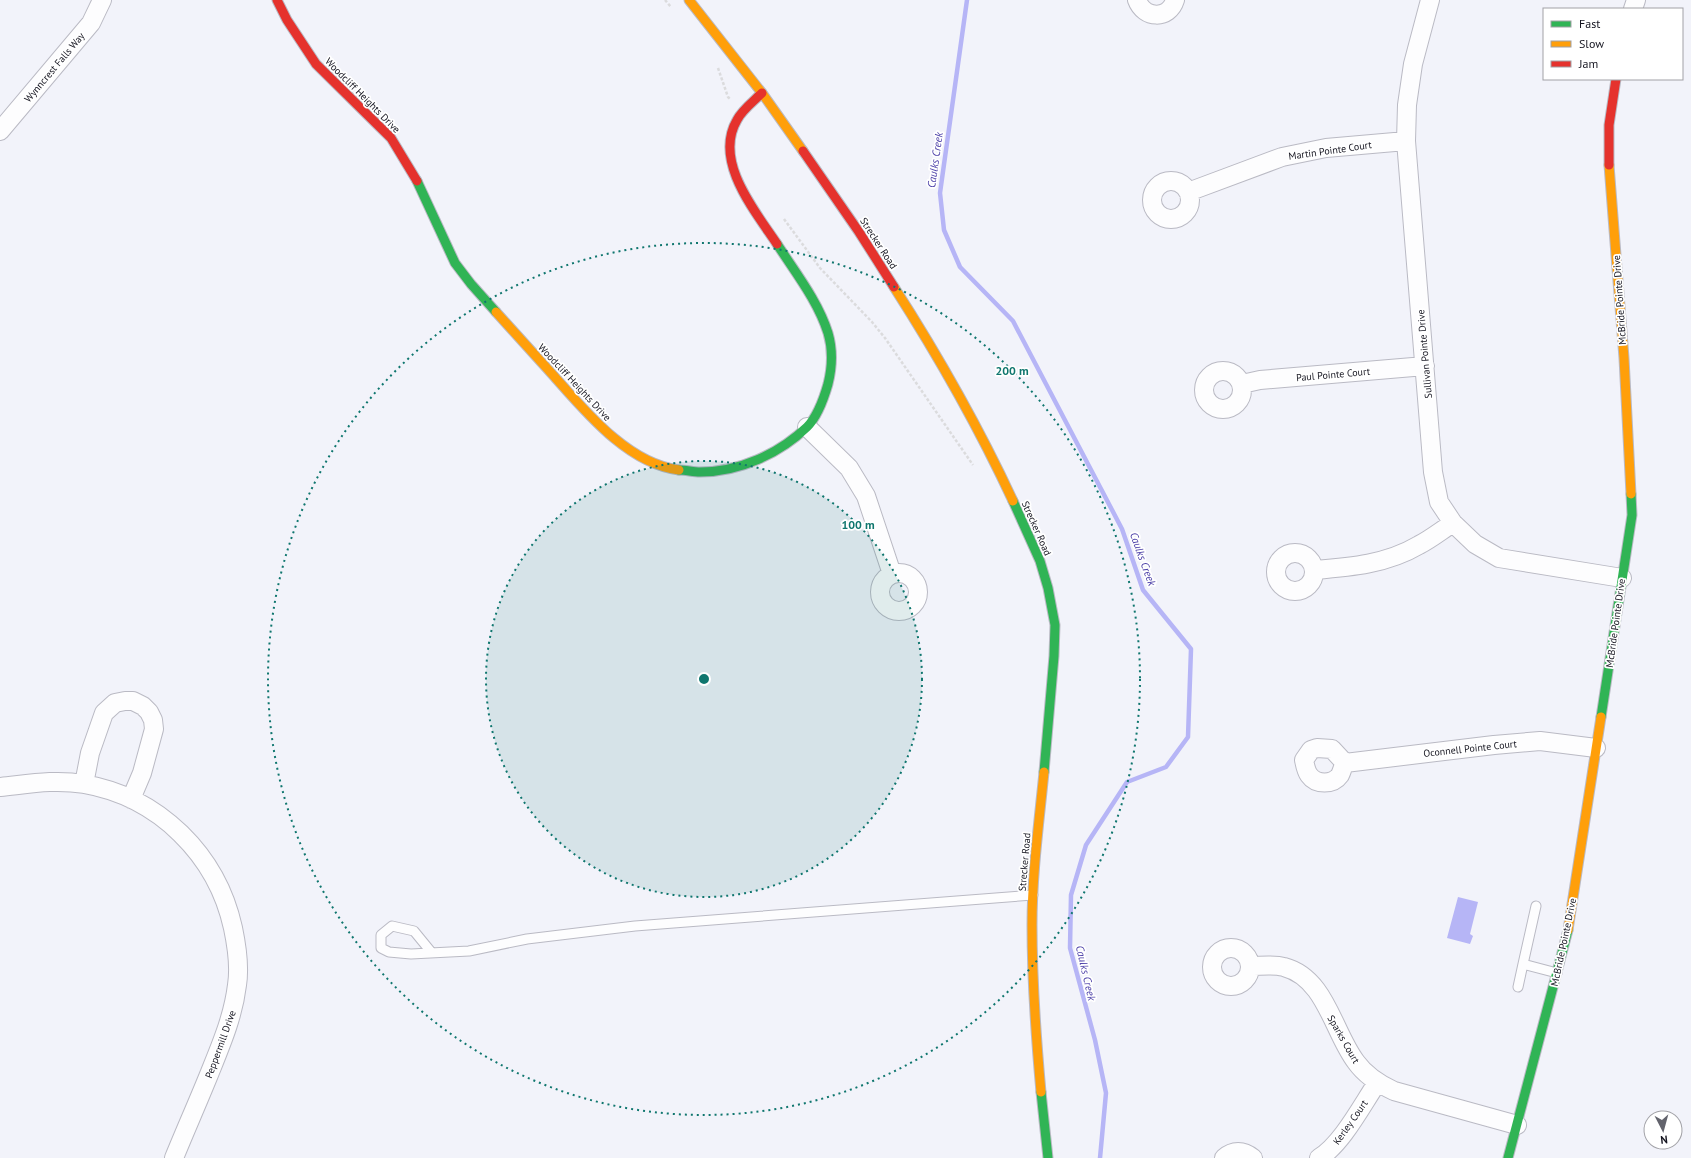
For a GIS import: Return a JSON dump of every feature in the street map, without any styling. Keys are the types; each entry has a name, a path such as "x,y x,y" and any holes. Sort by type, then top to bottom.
{"street":[{"name":"Wynncrest Falls Way","path":"0,131 91,23 102,0"},
{"name":"Woodcliff Heights Drive","path":"277,0 287,20 316,64 391,138 421,187 439,231 455,263 471,284 593,420 620,443 650,461 674,469 700,472 728,470 758,460 783,446 807,427 825,396 832,368 828,334 817,307 749,201 737,179 729,154 732,132 738,119 762,93"},
{"name":"Strecker Road","path":"689,0 762,93 859,232 927,339 1001,476 1040,561 1048,588 1055,625 1054,656 1032,894 1036,1039 1048,1158"},
{"path":"1137,0 1143,10 1155,15 1167,12 1175,0"},
{"name":"Sullivan Pointe Drive","path":"1430,0 1413,64 1407,106 1406,141 1433,472 1439,502 1453,523 1475,544 1499,558 1622,578"},
{"name":"McBride Pointe Drive","path":"1508,1158 1570,923 1632,515 1631,456 1607,154 1610,102 1616,80"},
{"name":"Martin Pointe Court","path":"1188,192 1282,157 1326,148 1406,141"},
{"name":"Paul Pointe Court","path":"1242,384 1260,380 1425,366"},
{"path":"807,427 849,468 866,496 892,574"},
{"path":"1315,570 1370,564 1397,556 1419,546 1453,523"},
{"path":"84,784 90,753 100,720 104,713 115,703 133,701 143,706 149,712 153,720 154,729 142,773 131,799"},
{"name":"Oconnell Pointe Court","path":"1345,763 1494,745 1540,742 1596,748"},
{"name":"Peppermill Drive","path":"0,787 58,781 84,784 108,790 131,799 167,821 187,838 214,875 230,913 236,940 238,962 234,1006 223,1041 174,1158"},
{"name":"Sparks Court","path":"1250,966 1284,967 1297,972 1311,983 1322,1000 1355,1061 1363,1071 1377,1083 1394,1092 1517,1125"},
{"name":"Kerley Court","path":"1319,1158 1330,1150 1340,1138 1377,1083"},
{"path":"1224,1158 1235,1152 1242,1152 1253,1158"}],"lane":[{"path":"432,953 414,930 392,926 381,934 381,948 389,952 411,954 432,953 469,950 527,939 634,926 1032,894"},
{"path":"1518,987 1536,906"},
{"path":"1523,964 1557,973"}],"path":[{"path":"665,0 676,12"},
{"path":"716,66 738,119"},
{"path":"783,218 820,268 872,322 885,338 975,468"}],"water":[{"path":"1458,897 1478,902 1470,934 1473,936 1470,944 1447,938"}],"waterway":[{"name":"Caulks Creek","path":"967,0 940,193 944,230 960,267 1013,321 1122,529 1143,590 1191,649 1188,737 1166,767 1127,782 1086,845 1071,895 1070,948 1095,1040 1106,1093 1100,1158"}],"traffic: fast":[{"path":"417,181 455,263 471,284 496,312"},
{"path":"679,470 697,472 715,471 729,469 758,460 796,437 811,423 820,407 828,384 830,372 830,339 824,321 812,298 777,244"},
{"path":"1601,717 1632,515 1631,494"},
{"path":"1013,501 1040,561 1048,588 1055,625 1054,656 1044,772"},
{"path":"1508,1158 1568,930"},
{"path":"1041,1092 1048,1158"}],"traffic: slow":[{"path":"689,0 762,93 803,151"},
{"path":"1609,165 1624,358 1631,494"},
{"path":"894,287 926,338 957,392 1013,501"},
{"path":"496,312 579,404 609,434 642,458 660,466 679,470"},
{"path":"1568,930 1601,717"},
{"path":"1041,1092 1037,1050 1032,906 1034,868 1044,772"}],"traffic: jam":[{"path":"277,0 287,20 316,64 391,138 417,181"},
{"path":"1609,165 1609,125 1616,80"},
{"path":"762,93 739,116 731,136 730,152 733,169 748,201 777,244"},
{"path":"803,151 859,232 894,287"}]}
